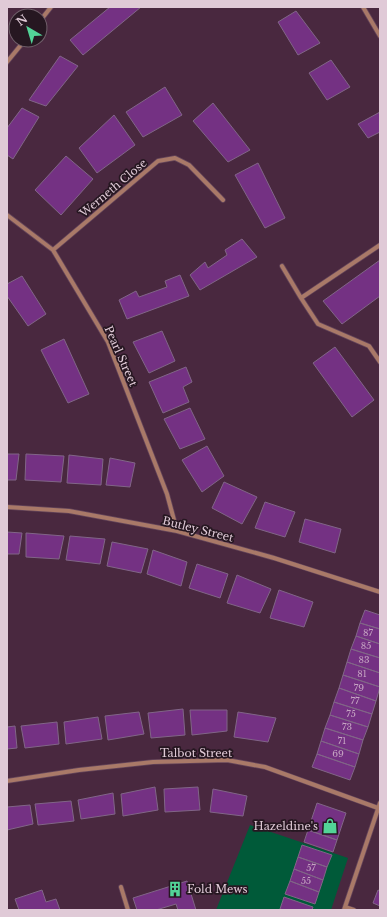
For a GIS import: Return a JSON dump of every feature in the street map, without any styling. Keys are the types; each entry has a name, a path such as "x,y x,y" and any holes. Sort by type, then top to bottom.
{"street":[{"path":"363,7 380,36"},
{"path":"7,62 18,48"},
{"name":"Werneth Close","path":"53,250 158,161 175,158 189,165 224,200"},
{"name":"Pearl Street","path":"7,215 53,250 108,342 167,494 177,531"},
{"path":"301,298 380,245"},
{"path":"282,266 318,324 369,346 380,362"},
{"name":"Butley Street","path":"7,507 69,511 177,531 274,558 380,592"},
{"name":"Talbot Street","path":"7,781 79,770 153,762 227,760 265,767 378,808"},
{"path":"354,910 345,909 380,803"},
{"path":"121,887 128,910"}],"green space":[{"path":"250,825 348,858 331,910 216,910"}],"building":[{"path":"110,7 141,7 83,55 70,40"},
{"path":"296,11 320,43 298,55 278,22"},
{"path":"60,56 78,66 46,106 29,100"},
{"path":"331,60 350,87 327,100 309,73"},
{"path":"165,87 182,115 143,137 126,112"},
{"path":"213,103 250,150 228,162 193,121"},
{"path":"22,108 39,117 13,159 7,155 7,128"},
{"path":"380,112 380,132 368,138 358,124"},
{"path":"114,115 135,145 97,173 79,148"},
{"path":"66,156 93,179 61,215 35,190"},
{"path":"258,163 285,218 265,228 235,175"},
{"path":"242,239 257,257 200,290 190,275 205,262 208,268 227,255 225,250"},
{"path":"380,260 380,296 342,324 323,301"},
{"path":"180,275 189,296 127,319 119,300 136,291 139,297 167,287 165,281"},
{"path":"22,276 46,314 28,326 7,296 7,284"},
{"path":"162,331 175,361 149,373 133,342"},
{"path":"64,339 89,394 68,403 41,350"},
{"path":"335,347 374,400 352,417 313,363"},
{"path":"186,367 192,382 183,387 189,402 163,413 149,382"},
{"path":"190,408 205,439 180,449 164,419"},
{"path":"207,446 224,476 202,492 182,460"},
{"path":"7,454 19,454 16,480 7,480"},
{"path":"26,454 64,456 61,482 25,480"},
{"path":"69,455 103,459 101,485 67,483"},
{"path":"110,458 135,463 130,487 106,485"},
{"path":"224,482 257,497 242,524 212,508"},
{"path":"265,502 295,512 285,537 255,528"},
{"path":"305,519 341,529 335,553 299,542"},
{"path":"7,532 22,533 19,554 7,554"},
{"path":"26,533 64,536 59,559 26,557"},
{"path":"70,536 105,539 100,564 66,560"},
{"path":"112,542 148,549 141,573 107,566"},
{"path":"153,550 187,562 181,586 147,574"},
{"path":"197,564 228,574 220,598 189,588"},
{"path":"237,575 271,589 260,613 227,603"},
{"path":"279,590 313,602 304,627 270,618"},
{"path":"365,610 380,615 380,629 360,623"},
{"path":"360,623 380,629 380,644 356,636"},
{"path":"356,636 380,644 380,658 351,649"},
{"path":"351,649 380,658 380,673 347,662"},
{"path":"347,662 380,673 380,687 343,675"},
{"path":"343,675 380,687 376,701 339,688"},
{"path":"339,688 376,701 372,714 334,702"},
{"path":"334,702 372,714 368,727 330,715"},
{"path":"183,709 185,735 151,738 148,713"},
{"path":"190,710 227,710 227,731 192,735"},
{"path":"139,712 144,734 108,740 105,716"},
{"path":"238,712 276,718 268,742 234,737"},
{"path":"330,715 368,727 363,740 325,728"},
{"path":"98,717 102,739 66,744 64,722"},
{"path":"57,722 59,744 25,748 21,726"},
{"path":"15,726 17,748 7,749 7,727"},
{"path":"325,728 363,740 359,754 321,741"},
{"path":"321,741 359,754 355,767 317,754"},
{"path":"317,754 355,767 350,780 312,767"},
{"path":"155,787 158,810 123,816 121,794"},
{"path":"198,787 200,810 165,812 164,789"},
{"path":"213,789 247,796 243,816 210,812"},
{"path":"113,793 115,814 81,819 78,800"},
{"path":"71,801 74,821 38,825 35,804"},
{"path":"317,803 346,813 337,840 308,830"},
{"path":"30,805 33,824 7,830 7,807"},
{"path":"308,830 337,840 333,852 304,842"},
{"path":"302,845 332,855 327,867 298,857"},
{"path":"298,857 327,867 323,880 294,869"},
{"path":"294,869 323,880 319,892 290,881"},
{"name":"Fold Mews","path":"187,881 196,910 178,910 176,904 156,910 137,910 133,898"},
{"path":"290,881 319,892 315,904 285,894"},
{"path":"42,890 46,902 56,899 60,910 19,910 15,899"},
{"path":"378,890 380,891 380,906 373,903"},
{"path":"284,897 313,907 312,910 280,909"}],"place":[{"name":"Hazeldine's","path":"330,826"},
{"name":"Fold Mews","path":"175,889"}]}
